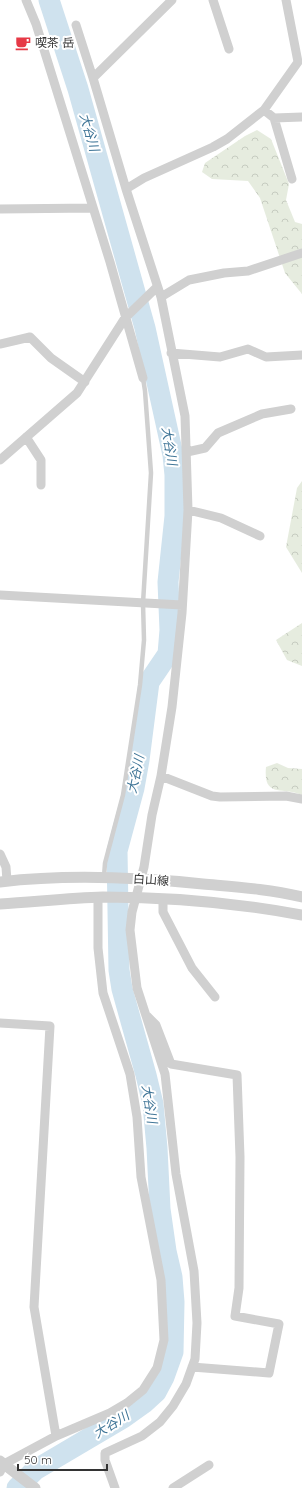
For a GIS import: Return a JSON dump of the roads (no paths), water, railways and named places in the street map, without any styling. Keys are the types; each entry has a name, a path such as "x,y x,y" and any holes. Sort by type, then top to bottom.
{"street":[{"path":"26,0 36,24 110,262 143,378"},
{"path":"93,78 172,0"},
{"path":"213,0 229,49"},
{"path":"126,189 144,178 213,148 228,139 264,110 298,62 286,0"},
{"path":"76,25 155,289 161,297 171,353 185,416 187,452 188,510 172,707 161,776 133,898 130,930 136,988 165,1074 176,1174 194,1271 196,1323 195,1360 186,1384 173,1406 160,1422 142,1436 105,1453 105,1460 115,1488"},
{"path":"264,110 274,118 292,179"},
{"path":"274,118 302,117"},
{"path":"0,209 93,208"},
{"path":"161,297 189,280 224,273 248,271 302,253"},
{"path":"0,460 77,393 126,317 155,289"},
{"path":"0,344 30,337 51,358 85,382"},
{"path":"171,353 220,357 248,349 266,357 302,355"},
{"path":"187,452 205,448 218,433 262,414 292,409"},
{"path":"26,437 41,460 41,485"},
{"path":"188,510 221,518 260,536"},
{"path":"0,594 180,605"},
{"path":"161,776 212,796 286,796 302,799"},
{"path":"0,854 6,867 4,882"},
{"name":"白山線","path":"4,882 105,877 138,878 275,891 302,897"},
{"path":"34,1488 1,1466 56,1436 110,1413 127,1403 143,1390 157,1368 164,1340 161,1280 141,1177 137,1117 130,1074 102,993 98,948 101,897"},
{"name":"白山線","path":"0,904 101,897 163,899 239,905 302,915"},
{"path":"163,899 163,912 192,968 215,997"},
{"path":"145,1013 156,1025 171,1064 237,1075 240,1157 239,1288 235,1316 279,1324 269,1373 192,1367"},
{"path":"0,1023 50,1026 34,1307 56,1436"},
{"path":"173,1488 209,1465"}],"lane":[{"path":"105,877 105,863 123,796 140,685 144,640 151,473 143,378"}],"waterway":[{"name":"大谷川","path":"17,1488 35,1470 123,1418 144,1403 156,1392 164,1377 173,1352 174,1302 172,1277 166,1251 160,1209 153,1104 122,989 119,970 117,851 134,788 149,682 168,654 170,630 168,582 175,516 175,475 173,455 145,328 78,89 49,0"}],"place":[{"name":"喫茶 岳","path":"23,43"}]}
